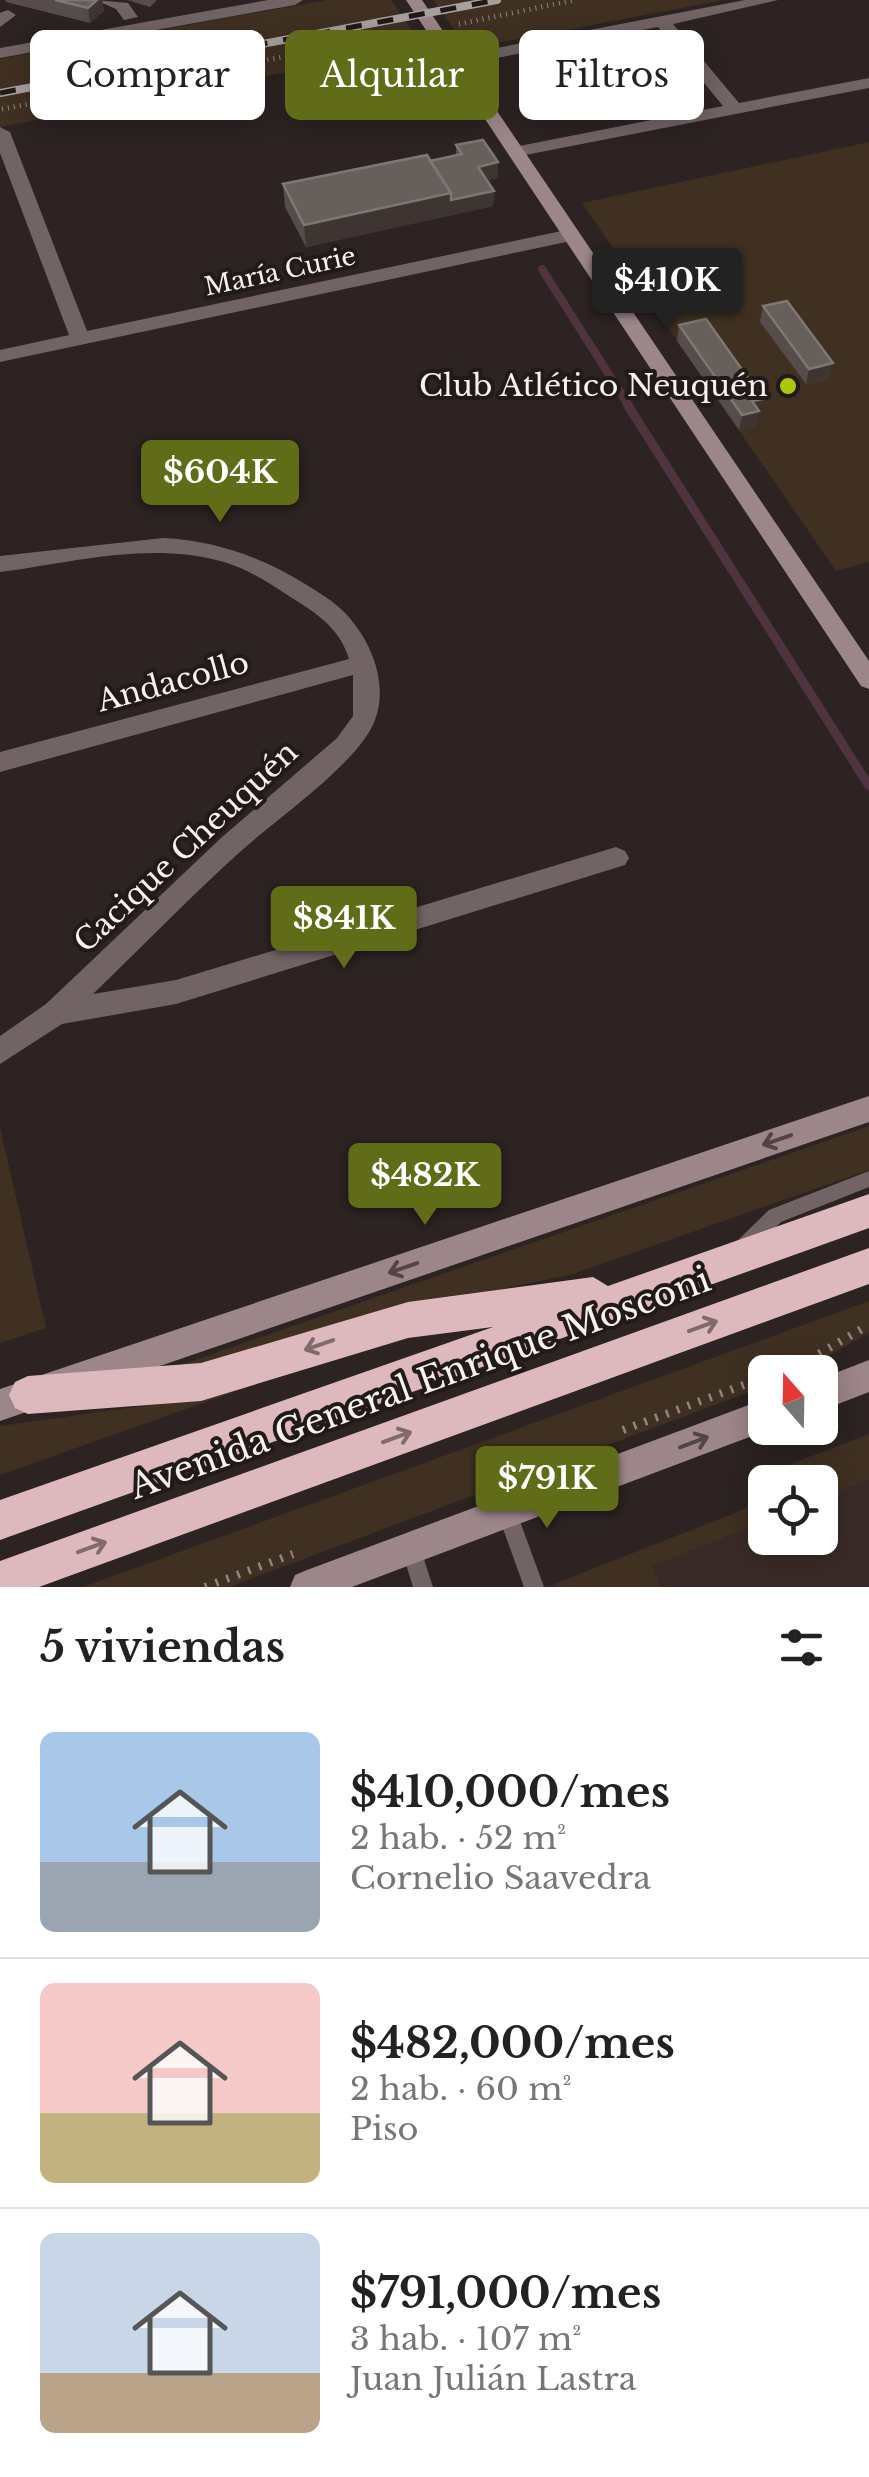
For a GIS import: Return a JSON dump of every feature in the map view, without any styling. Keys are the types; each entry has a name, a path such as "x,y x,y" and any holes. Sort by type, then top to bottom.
{"highway":[{"name":"Avenida General Enrique Mosconi","path":"0,1520 869,1211"},
{"name":"Avenida General Enrique Mosconi","path":"0,1581 869,1266"},
{"path":"14,1400 201,1382 408,1320 656,1287"}],"main road":[{"path":"414,0 434,30"},
{"path":"494,120 869,680"},
{"path":"14,1400 869,1109"},
{"path":"838,1388 869,1376"},
{"path":"307,1587 748,1421"}],"street":[{"path":"0,53 216,7 295,0"},
{"path":"499,52 770,0"},
{"path":"108,1 125,8 130,16"},
{"path":"662,21 735,109"},
{"path":"515,152 869,83"},
{"path":"2,132 80,339"},
{"path":"0,191 22,187"},
{"name":"María Curie","path":"0,356 571,235"},
{"path":"0,564 156,547 213,551 256,566 332,611 349,630 362,664"},
{"name":"Andacollo","path":"0,762 362,664"},
{"name":"Cacique Cheuquén","path":"0,1052 56,1012 230,845 358,732 368,708 362,664"},
{"path":"56,1012 176,992 616,858"}],"lane":[{"path":"731,1260 774,1216 869,1179"},
{"path":"506,1512 534,1587"},
{"path":"410,1548 424,1587"}],"path":[{"path":"451,26 575,0"},
{"path":"0,109 285,57"},
{"path":"815,1355 869,1324"}],"shaded area":[{"path":"327,0 391,0 412,30 285,30 285,72 265,76 265,30 161,30"},
{"path":"433,0 724,0 566,30 519,30 519,39 499,43 499,30 454,30"},
{"path":"30,54 30,120 37,120 0,127 0,59"},
{"name":"Club Atlético Neuquén","path":"869,142 869,562 836,571 582,203"},
{"path":"869,1126 869,1170 570,1275 403,1309 219,1366 166,1370"},
{"path":"0,1127 46,1328 0,1343"},
{"path":"869,1301 869,1333 830,1355 748,1355 748,1392 229,1587 83,1587"},
{"path":"370,1344 0,1475 0,1426 171,1402"},
{"path":"869,1434 869,1587 546,1587 748,1508 748,1555 838,1555 838,1465 788,1465"},
{"path":"869,1434 869,1479 838,1492 838,1465 788,1465"},
{"path":"748,1508 748,1528 652,1566 660,1587 558,1587 557,1583"}],"building":[{"path":"55,0 97,0 88,8"},
{"path":"483,140 498,162 478,167 494,191 451,200 451,193 430,161 462,154 456,145"},
{"path":"427,155 451,193 304,225 283,184"},
{"path":"787,301 833,363 809,369 763,306"},
{"path":"706,319 763,399 752,401 759,411 742,415 679,325"}],"waterway":[{"path":"542,269 629,406"},
{"path":"627,404 869,786"}],"railway":[{"path":"0,93 497,0"}],"place":[{"name":"Club Atlético Neuquén","path":"788,386"}]}
